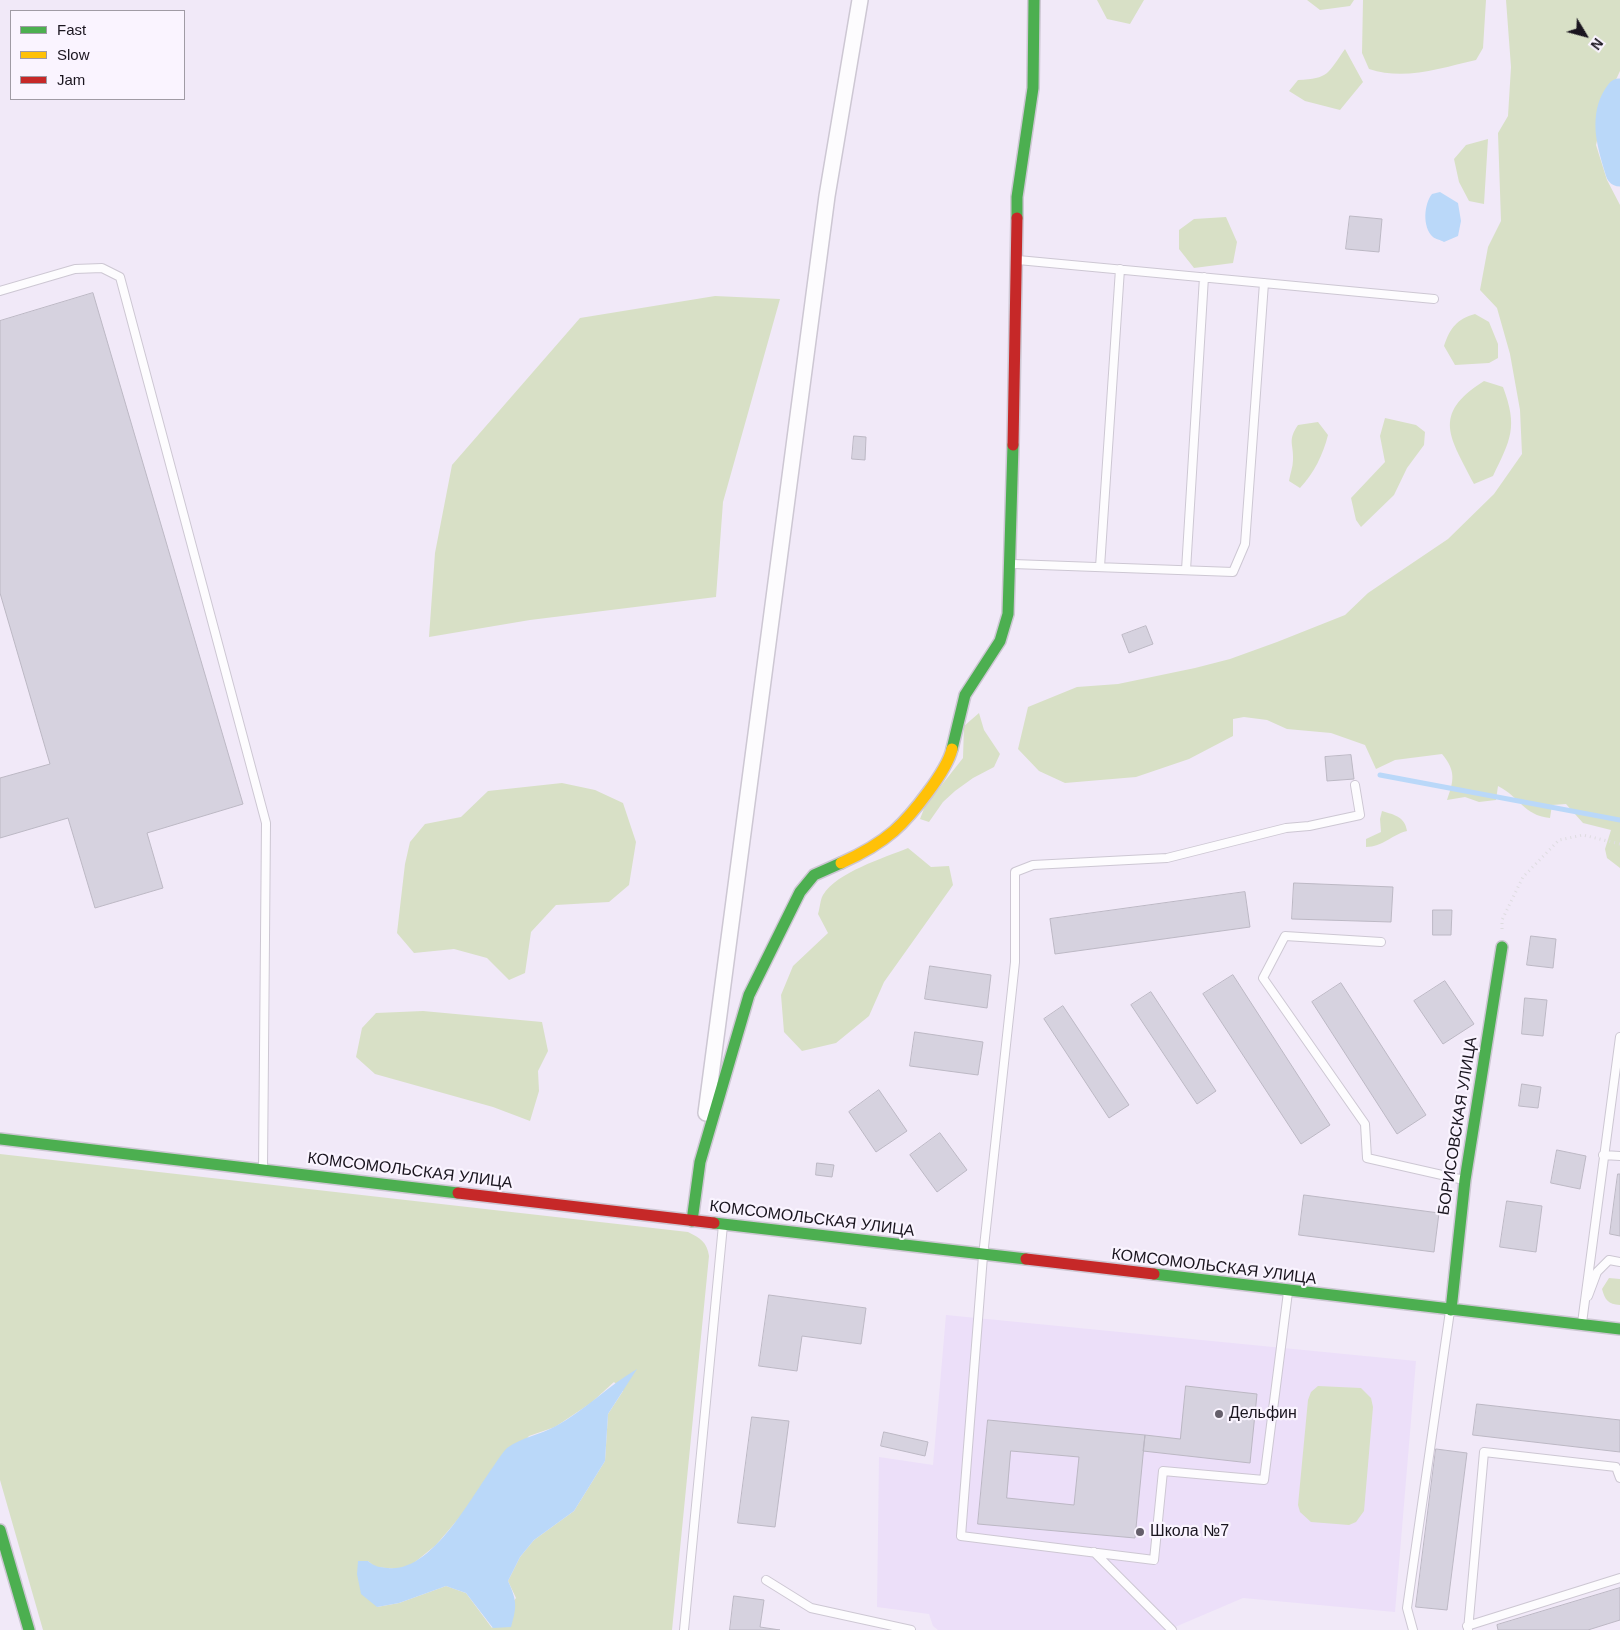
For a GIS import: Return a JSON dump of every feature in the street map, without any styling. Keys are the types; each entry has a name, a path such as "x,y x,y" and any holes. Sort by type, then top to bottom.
{"street":[{"path":"692,1222 827,196 860,0"},
{"path":"700,1162 749,995 800,892 814,875 858,854 894,831 934,785 950,759 965,695 1000,641 1008,614 1011,564 1018,197 1033,88 1034,0"},
{"name":"БОРИСОВСКАЯ УЛИЦА","path":"1450,1310 1465,1180 1502,947"},
{"name":"КОМСОМОЛЬСКАЯ УЛИЦА","path":"0,1139 1288,1292 1620,1329"},
{"path":"0,1530 29,1630"}],"lane":[{"path":"1016,260 1434,299"},
{"path":"0,292 75,269 102,268 120,277 266,823 262,1170"},
{"path":"1100,567 1120,269"},
{"path":"1186,570 1204,277"},
{"path":"1011,564 1234,572 1245,544 1264,283"},
{"path":"1288,1292 1264,1480 1163,1471 1154,1560 960,1536 983,1256 1015,962 1016,872 1033,866 1167,858 1286,828 1309,826 1360,815 1356,785"},
{"path":"1381,942 1285,936 1263,978 1365,1124 1368,1158 1465,1180"},
{"path":"1582,1325 1620,1038"},
{"path":"1604,1155 1620,1156"},
{"path":"684,1630 723,1225"},
{"path":"1584,1308 1597,1272 1609,1260 1620,1262"},
{"path":"1413,1630 1407,1608 1450,1310"},
{"path":"1620,1478 1616,1466 1484,1452 1468,1628 1620,1578"},
{"path":"1094,1552 1172,1630"},
{"path":"766,1580 811,1608 911,1630"}],"path":[{"path":"1502,947 1502,920 1515,890 1537,859 1559,840 1583,836 1620,844"}],"shaded area":[{"name":"Школа №7","path":"946,1315 1416,1361 1395,1612 1243,1598 1168,1630 938,1630 933,1626 929,1614 877,1607 879,1457 933,1465"}],"green space":[{"path":"1097,0 1144,0 1130,24 1107,19"},
{"path":"1307,0 1354,0 1350,6 1320,10"},
{"path":"1363,0 1486,0 1483,48 1476,60 1436,70 1396,74 1369,69 1362,53"},
{"path":"1506,0 1620,0 1620,71 1606,101 1596,145 1607,180 1620,205 1620,868 1607,858 1605,849 1611,830 1583,823 1566,804 1552,805 1550,818 1541,816 1527,809 1512,795 1498,786 1496,800 1479,802 1465,797 1447,800 1451,787 1452,771 1442,754 1395,760 1376,769 1365,745 1331,733 1287,729 1267,720 1244,717 1233,719 1233,736 1189,759 1136,777 1065,783 1039,771 1018,749 1028,707 1077,687 1118,684 1230,659 1345,615 1368,593 1448,539 1494,494 1522,454 1520,410 1510,354 1497,308 1480,290 1488,247 1501,221 1498,133 1508,116 1511,67"},
{"path":"1345,49 1363,82 1340,110 1305,101 1289,91 1298,80 1316,78 1327,73"},
{"path":"1488,139 1484,204 1469,201 1459,182 1454,159 1466,145"},
{"path":"1226,217 1237,242 1233,263 1194,268 1179,249 1179,230 1194,219"},
{"path":"715,296 780,299 723,502 716,597 530,620 429,637 435,553 452,465 580,318"},
{"path":"1475,314 1489,322 1498,344 1498,358 1489,363 1455,365 1444,346 1446,340 1455,325"},
{"path":"1484,381 1503,387 1508,401 1511,423 1508,442 1493,476 1474,484 1453,440 1450,428 1451,416 1456,405 1467,393"},
{"path":"1385,418 1416,425 1425,432 1424,445 1407,468 1394,495 1361,527 1356,520 1351,498 1385,462 1380,436"},
{"path":"1318,422 1328,435 1317,463 1310,476 1300,488 1289,481 1293,463 1293,435 1298,425"},
{"path":"979,713 984,730 1000,754 994,767 973,778 955,791 943,802 929,822 920,819 925,806 963,758 964,726"},
{"path":"562,783 595,790 623,803 636,842 629,885 609,902 556,905 531,932 525,973 509,980 487,958 454,949 414,953 397,933 405,864 410,842 425,824 461,817 488,791"},
{"path":"1382,811 1395,815 1402,820 1407,831 1377,845 1366,847 1366,839 1381,832 1380,819"},
{"path":"908,848 931,867 949,866 953,885 884,982 869,1016 836,1043 802,1051 784,1032 781,995 793,966 828,933 818,914 823,895 839,879 874,861"},
{"path":"423,1011 542,1022 548,1051 538,1071 539,1091 530,1121 493,1107 375,1074 356,1057 362,1028 376,1013"},
{"path":"0,1154 688,1232 696,1236 707,1247 709,1256 672,1630 43,1630 0,1480","holes":["614,1382 623,1391 608,1414 605,1461 574,1511 534,1540 520,1557 508,1581 516,1598 492,1628 466,1593 446,1586 399,1603 377,1607 368,1561 375,1567 397,1569 409,1567 436,1545 529,1436 555,1427 591,1403"]},
{"path":"1609,1278 1620,1279 1620,1305 1613,1304 1604,1296 1602,1289"},
{"path":"1318,1386 1361,1388 1371,1398 1373,1407 1364,1511 1356,1522 1349,1525 1311,1522 1300,1512 1298,1505 1308,1400 1311,1392"}],"water":[{"path":"1440,192 1458,203 1461,221 1458,236 1444,242 1429,233 1425,216 1429,198 1432,194"},
{"path":"637,1369 608,1414 605,1461 574,1511 534,1540 520,1557 508,1581 515,1604 511,1627 493,1628 466,1593 446,1586 399,1603 377,1607 361,1594 357,1574 358,1561 368,1561 377,1566 388,1568 404,1566 420,1559 449,1531 507,1448 567,1420"}],"building":[{"path":"1350,216 1382,219 1379,252 1346,249"},
{"path":"93,293 243,804 147,833 163,888 95,908 68,818 0,838 0,778 50,764 0,593 0,321"},
{"path":"854,436 866,437 865,460 852,459"},
{"path":"1146,626 1153,644 1129,653 1122,635"},
{"path":"1351,755 1354,779 1327,781 1325,757"},
{"path":"1294,883 1393,887 1391,922 1292,919"},
{"path":"1245,892 1250,927 1055,954 1050,919"},
{"path":"1433,910 1452,910 1451,935 1433,935"},
{"path":"1531,936 1556,939 1553,968 1527,965"},
{"path":"930,966 991,975 987,1008 925,999"},
{"path":"1233,975 1330,1125 1301,1144 1203,994"},
{"path":"1445,981 1474,1024 1443,1044 1414,1001"},
{"path":"1341,983 1426,1115 1397,1134 1312,1002"},
{"path":"1151,992 1216,1091 1197,1104 1131,1005"},
{"path":"1525,998 1547,1000 1543,1036 1522,1034"},
{"path":"1063,1006 1129,1105 1109,1118 1044,1019"},
{"path":"915,1032 983,1042 978,1075 910,1066"},
{"path":"1522,1084 1541,1087 1538,1108 1519,1106"},
{"path":"879,1090 907,1131 876,1152 849,1112"},
{"path":"940,1133 967,1170 937,1192 910,1155"},
{"path":"1557,1150 1586,1156 1580,1189 1551,1183"},
{"path":"817,1163 834,1165 832,1177 816,1175"},
{"path":"1618,1174 1620,1174 1620,1236 1610,1234"},
{"path":"1304,1195 1439,1213 1434,1252 1299,1235"},
{"path":"1507,1201 1542,1206 1536,1252 1500,1247"},
{"path":"769,1295 866,1308 861,1344 802,1336 797,1371 759,1366"},
{"name":"Дельфин","path":"1186,1386 1257,1394 1250,1463 1143,1451 1145,1435 1180,1439"},
{"path":"1477,1404 1620,1420 1620,1452 1473,1435"},
{"path":"752,1417 789,1421 775,1527 738,1523"},
{"path":"988,1420 1145,1435 1135,1538 978,1524","holes":["1011,1451 1079,1457 1074,1505 1007,1498"]},
{"path":"884,1432 928,1442 925,1456 881,1446"},
{"path":"1436,1449 1467,1453 1447,1610 1416,1607"},
{"path":"1620,1588 1620,1620 1588,1630 1498,1630 1497,1625"},
{"path":"734,1596 764,1600 760,1627 780,1630 730,1630"}],"waterway":[{"path":"1620,93 1611,112 1610,122 1610,132 1620,172"},
{"path":"1380,775 1620,820"}],"traffic: fast":[{"path":"1017,218 1017,197 1033,88 1034,0"},
{"path":"952,749 965,695 1000,641 1008,614 1013,445"},
{"path":"692,1221 700,1162 749,995 800,892 814,875 841,863"},
{"path":"1451,1310 1465,1180 1502,947"},
{"path":"0,1139 458,1193"},
{"path":"714,1223 1026,1259"},
{"path":"1154,1274 1620,1329"},
{"path":"0,1530 29,1630"}],"traffic: slow":[{"path":"841,863 875,845 901,824 919,804 936,780 952,749"}],"traffic: jam":[{"path":"1013,445 1017,218"},
{"path":"458,1193 714,1223"},
{"path":"1026,1259 1154,1274"}],"place":[{"name":"Дельфин","path":"1219,1414"},
{"name":"Школа №7","path":"1140,1532"}]}
